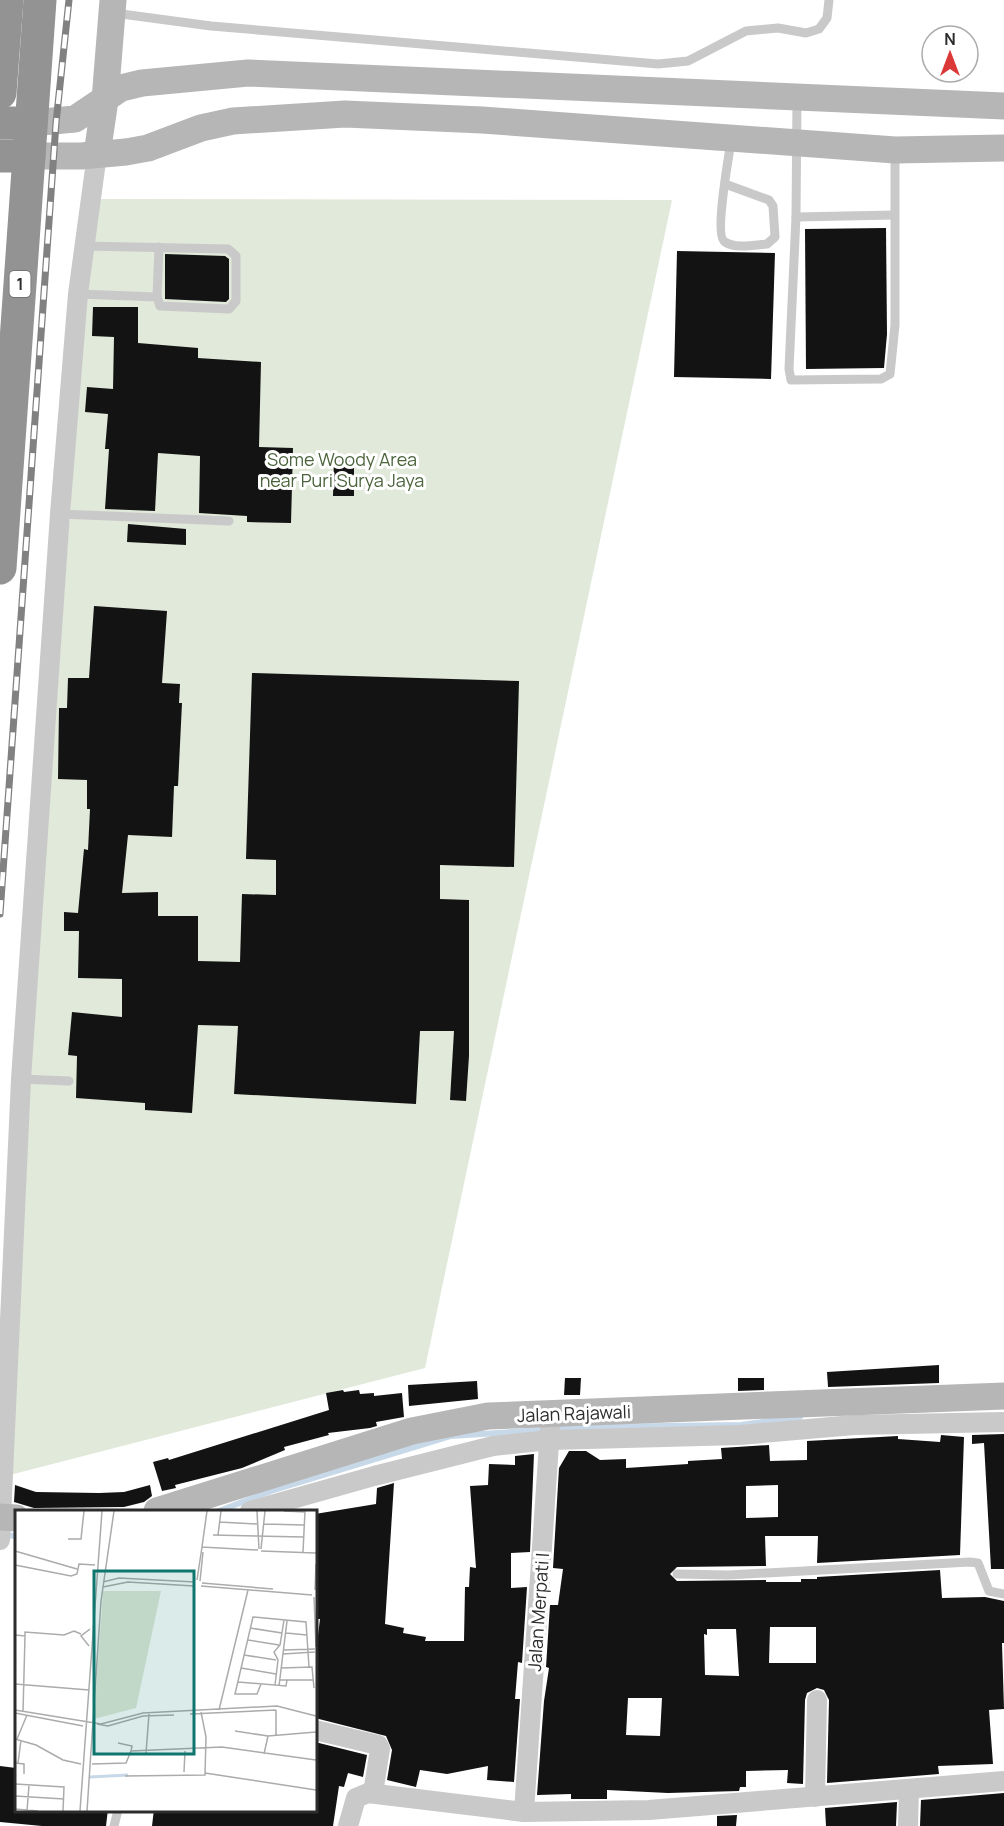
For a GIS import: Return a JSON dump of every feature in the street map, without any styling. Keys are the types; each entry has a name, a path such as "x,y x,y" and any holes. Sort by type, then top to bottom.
{"highway":[{"path":"1,77 7,0"},
{"name":"1","path":"0,568 16,123 40,0"}],"street":[{"path":"0,1540 21,1079 60,514 78,294 105,100 113,6"},
{"path":"15,156 97,154 148,148 201,128 233,121 345,114 732,137 895,150 1003,149 998,127 1004,108 797,96 248,73 142,83 120,88 75,119 16,123"},
{"name":"Jalan Rajawali","path":"160,1510 412,1431 488,1416 550,1426 723,1409 1004,1396"},
{"path":"254,1510 470,1451 550,1426 740,1435 854,1425 1004,1422"},
{"name":"Jalan Merpati I","path":"524,1812 550,1426"},
{"path":"0,1517 15,1518"},
{"path":"815,1797 817,1700"},
{"path":"316,1730 378,1745 380,1749 373,1794"},
{"path":"348,1826 356,1798 361,1794 524,1812 649,1810 1004,1781"},
{"path":"908,1826 909,1788"}],"lane":[{"path":"113,6 220,27 658,64 688,61 746,31 777,28 806,33 819,29 827,18 829,0"},
{"path":"797,96 796,217 789,369 791,380 881,379 890,374 895,325 895,150"},
{"path":"726,184 769,200 773,206 774,237 767,244 739,245 725,243 721,238 720,228 732,137"},
{"path":"796,217 894,215"},
{"path":"84,246 159,247 228,249 237,256 236,301 229,309 158,305 159,247"},
{"path":"78,294 157,297"},
{"path":"60,514 229,521"},
{"path":"21,1079 69,1081"},
{"path":"677,1574 728,1575 970,1562 978,1563 989,1591 1004,1594"},
{"path":"114,1826 118,1811"}],"green space":[{"name":"Some Woody Area near Puri Surya Jaya","path":"92,199 672,200 425,1368 2,1477"}],"building":[{"path":"886,228 887,334 884,368 806,369 805,229"},
{"path":"677,251 775,253 771,379 674,377"},
{"path":"165,254 225,256 229,259 229,299 226,302 165,299"},
{"path":"93,307 138,307 138,343 198,348 198,358 261,362 259,447 293,448 291,523 247,522 247,516 199,513 200,456 158,453 155,511 105,509 109,449 105,449 108,414 85,412 87,387 113,389 114,337 92,336"},
{"path":"334,458 354,458 354,496 333,496"},
{"path":"128,524 186,529 186,545 127,542"},
{"path":"94,606 167,611 162,683 180,684 179,703 182,703 178,786 174,786 172,837 128,835 122,893 158,892 158,916 198,916 198,961 240,962 242,894 276,895 276,860 246,859 252,673 519,681 514,867 440,865 440,899 469,900 469,1056 466,1101 450,1100 454,1031 420,1031 416,1104 234,1094 238,1026 198,1025 192,1113 145,1110 145,1103 76,1098 77,1056 68,1055 72,1012 122,1017 122,979 78,978 79,931 64,931 64,912 78,913 84,849 88,850 90,809 87,809 87,780 58,779 59,708 67,708 68,678 89,678"},
{"path":"939,1365 939,1383 828,1387 827,1372"},
{"path":"565,1378 581,1378 580,1395 564,1395"},
{"path":"738,1378 764,1378 764,1390 738,1391"},
{"path":"477,1381 478,1399 409,1406 408,1385"},
{"path":"343,1390 344,1392 359,1390 360,1394 374,1393 374,1396 402,1393 404,1417 376,1422 377,1426 370,1428 328,1433 329,1435 284,1447 285,1450 242,1468 175,1485 176,1488 162,1491 153,1462 168,1458 169,1460 329,1410 326,1393"},
{"path":"1004,1434 1004,1569 991,1569 984,1443 972,1444 972,1435"},
{"path":"941,1435 964,1437 960,1555 817,1563 818,1536 765,1536 766,1566 677,1567 670,1574 677,1581 801,1582 801,1579 817,1579 817,1577 940,1570 942,1598 985,1597 1004,1601 1004,1643 1002,1643 1004,1709 989,1710 993,1764 938,1766 939,1774 827,1783 829,1700 824,1690 817,1688 807,1693 805,1700 803,1784 787,1783 788,1770 746,1771 746,1787 740,1787 739,1791 668,1793 607,1790 607,1799 571,1799 571,1794 537,1795 544,1701 549,1668 546,1667 550,1605 558,1605 563,1569 553,1568 559,1468 569,1451 586,1451 600,1460 626,1459 626,1468 688,1464 688,1461 722,1459 721,1448 769,1445 770,1461 807,1460 807,1441 898,1436 898,1439 940,1442","holes":["778,1485 778,1517 746,1518 746,1486","770,1627 816,1627 816,1663 769,1663","707,1629 736,1629 739,1676 705,1675 704,1634 707,1635","628,1698 662,1698 660,1736 626,1735"]},
{"path":"534,1454 530,1552 511,1553 511,1588 527,1587 522,1663 518,1662 515,1699 520,1699 514,1782 487,1780 488,1766 447,1774 420,1770 416,1787 387,1780 392,1750 386,1736 316,1718 316,1652 320,1619 316,1619 316,1514 376,1504 377,1488 394,1483 385,1624 404,1628 403,1633 426,1637 425,1641 464,1641 465,1587 469,1587 470,1567 476,1568 470,1486 488,1485 489,1464 515,1465 515,1456"},
{"path":"15,1485 36,1492 99,1493 124,1492 150,1485 152,1496 144,1502 124,1507 34,1508 14,1502"},
{"path":"316,1742 367,1755 363,1777 348,1773 344,1787 339,1786 333,1826 152,1826 154,1811 316,1811"},
{"path":"0,1766 15,1768 15,1811 108,1811 106,1826 42,1826 0,1822"},
{"path":"1004,1793 1004,1826 920,1826 921,1800"},
{"path":"897,1802 896,1826 826,1826 825,1808"},
{"path":"737,1815 736,1826 717,1826 717,1816"}],"waterway":[{"path":"222,1510 271,1491 451,1436 590,1427 741,1425 800,1417"},
{"path":"4,1535 15,1536"}],"railway":[{"path":"0,914 56,123 69,0"}]}
